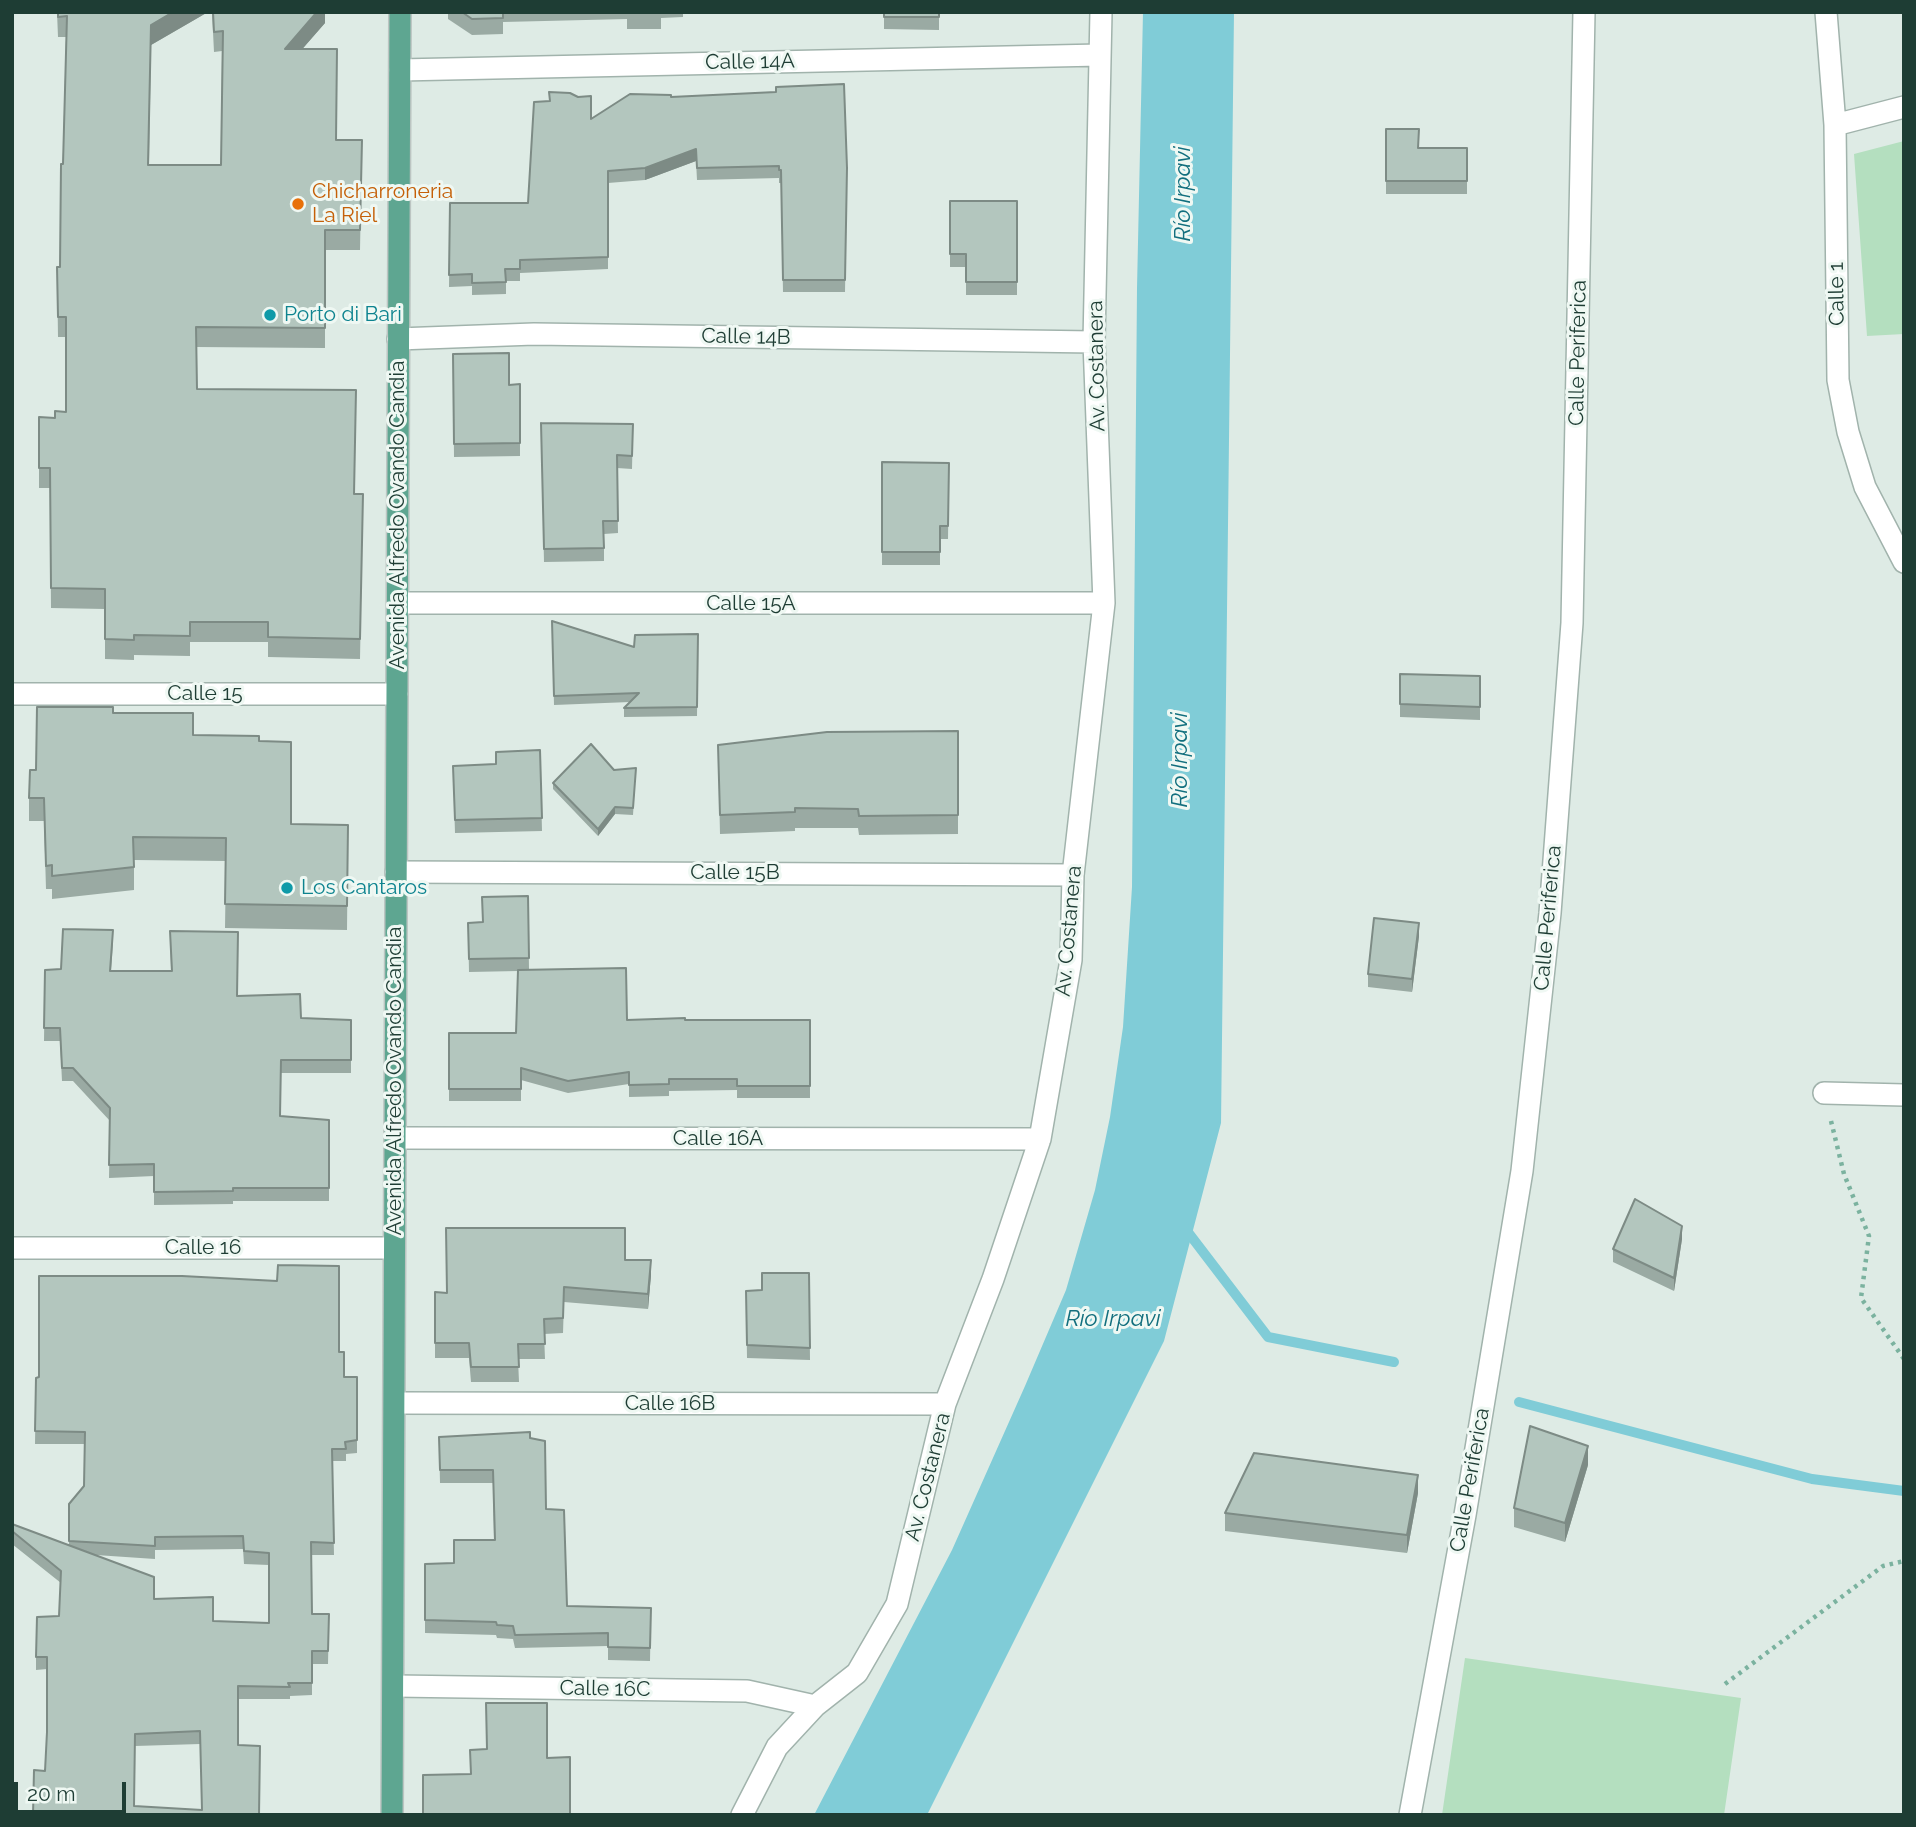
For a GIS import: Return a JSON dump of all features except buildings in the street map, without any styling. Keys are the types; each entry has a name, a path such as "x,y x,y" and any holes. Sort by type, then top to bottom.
{"main road":[{"name":"Avenida Alfredo Ovando Candia","path":"392,1815 400,12"}],"street":[{"name":"Av. Costanera","path":"742,1815 777,1747 815,1706 857,1673 897,1604 945,1404 993,1279 1040,1139 1071,960 1073,874 1104,603 1094,342 1101,12"},
{"name":"Calle Periferica","path":"1410,1815 1465,1515 1522,1171 1550,913 1572,623 1584,12"},
{"name":"Calle 1","path":"1826,12 1835,125 1838,380 1865,487 1904,562"},
{"name":"Calle 14A","path":"400,70 1100,55"},
{"path":"1835,125 1904,107"},
{"name":"Calle 14B","path":"398,339 534,334 1094,342"},
{"name":"Calle 15A","path":"398,604 1104,603"},
{"name":"Calle 15","path":"12,694 397,694"},
{"name":"Calle 15B","path":"396,872 1073,874"},
{"path":"1824,1093 1904,1095"},
{"name":"Calle 16A","path":"395,1138 1040,1139"},
{"name":"Calle 16","path":"12,1248 394,1248"},
{"name":"Calle 16B","path":"395,1403 945,1404"},
{"name":"Calle 16C","path":"394,1686 747,1691 815,1706"}],"path":[{"path":"1824,1093 1844,1174 1869,1236 1861,1298 1904,1359"},
{"path":"1725,1684 1883,1566 1904,1561"}],"green space":[{"path":"1904,141 1904,334 1867,336 1854,154"},
{"path":"1465,1658 1741,1698 1724,1815 1442,1815"}],"water":[{"name":"Río Irpavi","path":"1143,12 1234,12 1221,1123 1164,1341 927,1815 814,1815 952,1550 1066,1290 1095,1190 1110,1117 1123,1027 1132,887 1137,288"}],"waterway":[{"path":"1184,1227 1268,1337 1394,1362"},
{"path":"1519,1402 1812,1479 1904,1491"}],"place":[{"name":"Chicharroneria La Riel","path":"298,204"},
{"name":"Porto di Bari","path":"270,315"},
{"name":"Los Cantaros","path":"287,888"}]}
